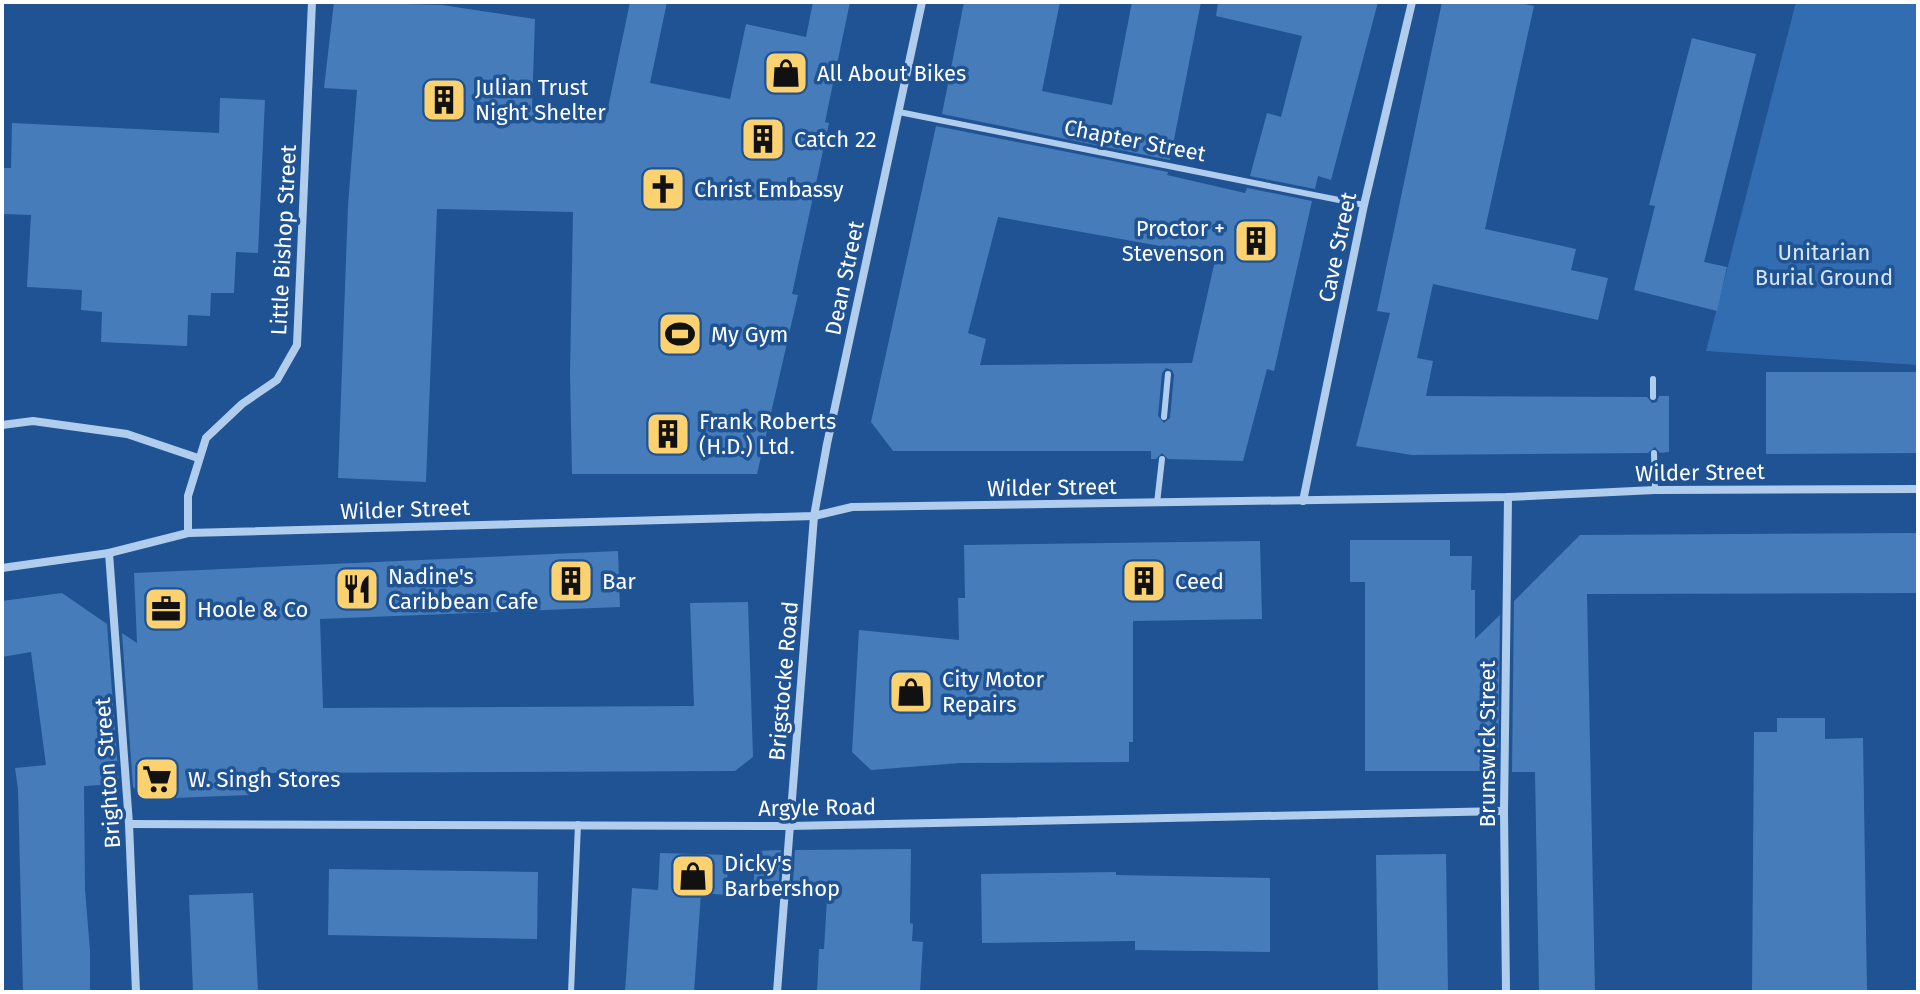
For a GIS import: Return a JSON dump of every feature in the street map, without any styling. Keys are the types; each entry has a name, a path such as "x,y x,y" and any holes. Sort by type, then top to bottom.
{"street":[{"name":"Little Bishop Street","path":"188,533 188,496 206,438 242,404 277,380 297,345 312,2"},
{"name":"Dean Street","path":"814,516 922,2"},
{"name":"Cave Street","path":"1303,501 1364,205 1412,2"},
{"path":"2,425 33,421 127,434 198,458"},
{"name":"Wilder Street","path":"2,568 109,553 188,533 814,516 852,507 1508,497 1655,490 1918,489"},
{"name":"Brunswick Street","path":"1506,992 1504,811 1508,497"},
{"name":"Brigstocke Road","path":"777,992 814,516"},
{"name":"Brighton Street","path":"109,553 129,824 136,992"},
{"name":"Argyle Road","path":"129,824 790,826 1504,811"}],"lane":[{"name":"Chapter Street","path":"899,112 1364,205"},
{"path":"1164,417 1168,374"},
{"path":"1653,379 1653,397"},
{"path":"1654,453 1655,490"},
{"path":"1157,503 1162,459"},
{"path":"571,992 578,824"}],"green space":[{"name":"Unitarian Burial Ground","path":"1796,2 1918,2 1918,365 1706,351"}],"building":[{"path":"334,2 442,5 535,19 532,108 605,122 630,2 667,2 650,83 730,99 746,24 806,37 813,2 850,2 825,122 829,123 792,294 798,295 757,474 572,474 573,212 437,209 426,482 338,478 348,205 357,90 324,88"},
{"path":"964,2 1060,2 1042,91 1112,105 1132,2 1201,2 1170,160 942,114"},
{"path":"1218,2 1378,2 1331,180 1318,176 1315,189 1250,176 1267,113 1281,117 1302,36 1216,16"},
{"path":"1442,2 1515,2 1534,6 1485,229 1576,249 1571,270 1608,278 1598,320 1433,284 1417,358 1433,361 1426,396 1647,397 1652,403 1657,402 1659,396 1669,396 1669,452 1660,453 1655,447 1648,453 1412,455 1356,446 1390,313 1377,311"},
{"path":"1692,38 1756,54 1704,262 1727,267 1717,311 1634,290 1655,206 1649,205"},
{"path":"220,98 265,100 258,253 236,252 234,293 211,293 210,316 188,315 187,346 101,342 102,312 81,310 82,290 27,287 31,215 2,214 2,168 11,168 12,123 219,133"},
{"path":"936,126 1168,172 1167,175 1245,193 1247,188 1312,201 1274,371 1267,369 1243,461 1168,459 1162,453 1151,459 1151,451 893,451 871,422","holes":["998,217 1216,256 1192,363 980,365 986,339 968,333","1166,368 1172,370 1174,375 1170,418 1164,423 1158,416 1162,373"]},
{"path":"1766,372 1918,372 1918,453 1766,454"},
{"path":"1918,533 1918,593 1587,594 1595,992 1539,992 1535,772 1512,772 1514,601 1580,535"},
{"path":"1350,540 1450,540 1450,556 1472,556 1475,639 1500,615 1498,771 1365,771 1365,582 1350,582"},
{"path":"1260,541 1262,619 1133,621 1133,742 1129,742 1129,762 960,763 871,770 852,752 859,630 959,640 958,598 965,598 964,545"},
{"path":"618,551 620,607 320,619 323,708 694,706 690,603 748,602 753,757 735,771 249,773 250,795 147,799 133,787 122,633 137,643 134,573"},
{"path":"62,593 107,624 119,784 84,786 90,992 23,992 15,768 46,765 31,652 2,657 2,601"},
{"path":"1777,718 1825,718 1825,739 1863,738 1867,992 1752,992 1754,732 1777,732"},
{"path":"911,849 912,941 923,942 920,992 817,992 819,949 824,949 828,882 793,882 795,850"},
{"path":"781,850 779,881 754,881 754,851"},
{"path":"660,853 729,855 726,895 701,893 694,992 625,992 632,888 658,890"},
{"path":"1446,854 1448,992 1378,992 1376,855"},
{"path":"329,869 538,872 537,939 328,935"},
{"path":"1116,872 1116,875 1270,878 1270,952 1135,950 1135,941 982,943 981,874"},
{"path":"253,893 258,992 193,992 189,895"}],"place":[{"name":"All About Bikes","path":"786,73"},
{"name":"Julian Trust Night Shelter","path":"444,100"},
{"name":"Catch 22","path":"763,139"},
{"name":"Christ Embassy","path":"663,189"},
{"name":"Proctor + Stevenson","path":"1256,241"},
{"name":"My Gym","path":"680,334"},
{"name":"Frank Roberts (H.D.) Ltd.","path":"668,434"},
{"name":"Bar","path":"571,581"},
{"name":"Ceed","path":"1144,581"},
{"name":"Nadine's Caribbean Cafe","path":"357,589"},
{"name":"Hoole & Co","path":"166,609"},
{"name":"City Motor Repairs","path":"911,692"},
{"name":"W. Singh Stores","path":"157,779"},
{"name":"Dicky's Barbershop","path":"693,876"}]}
